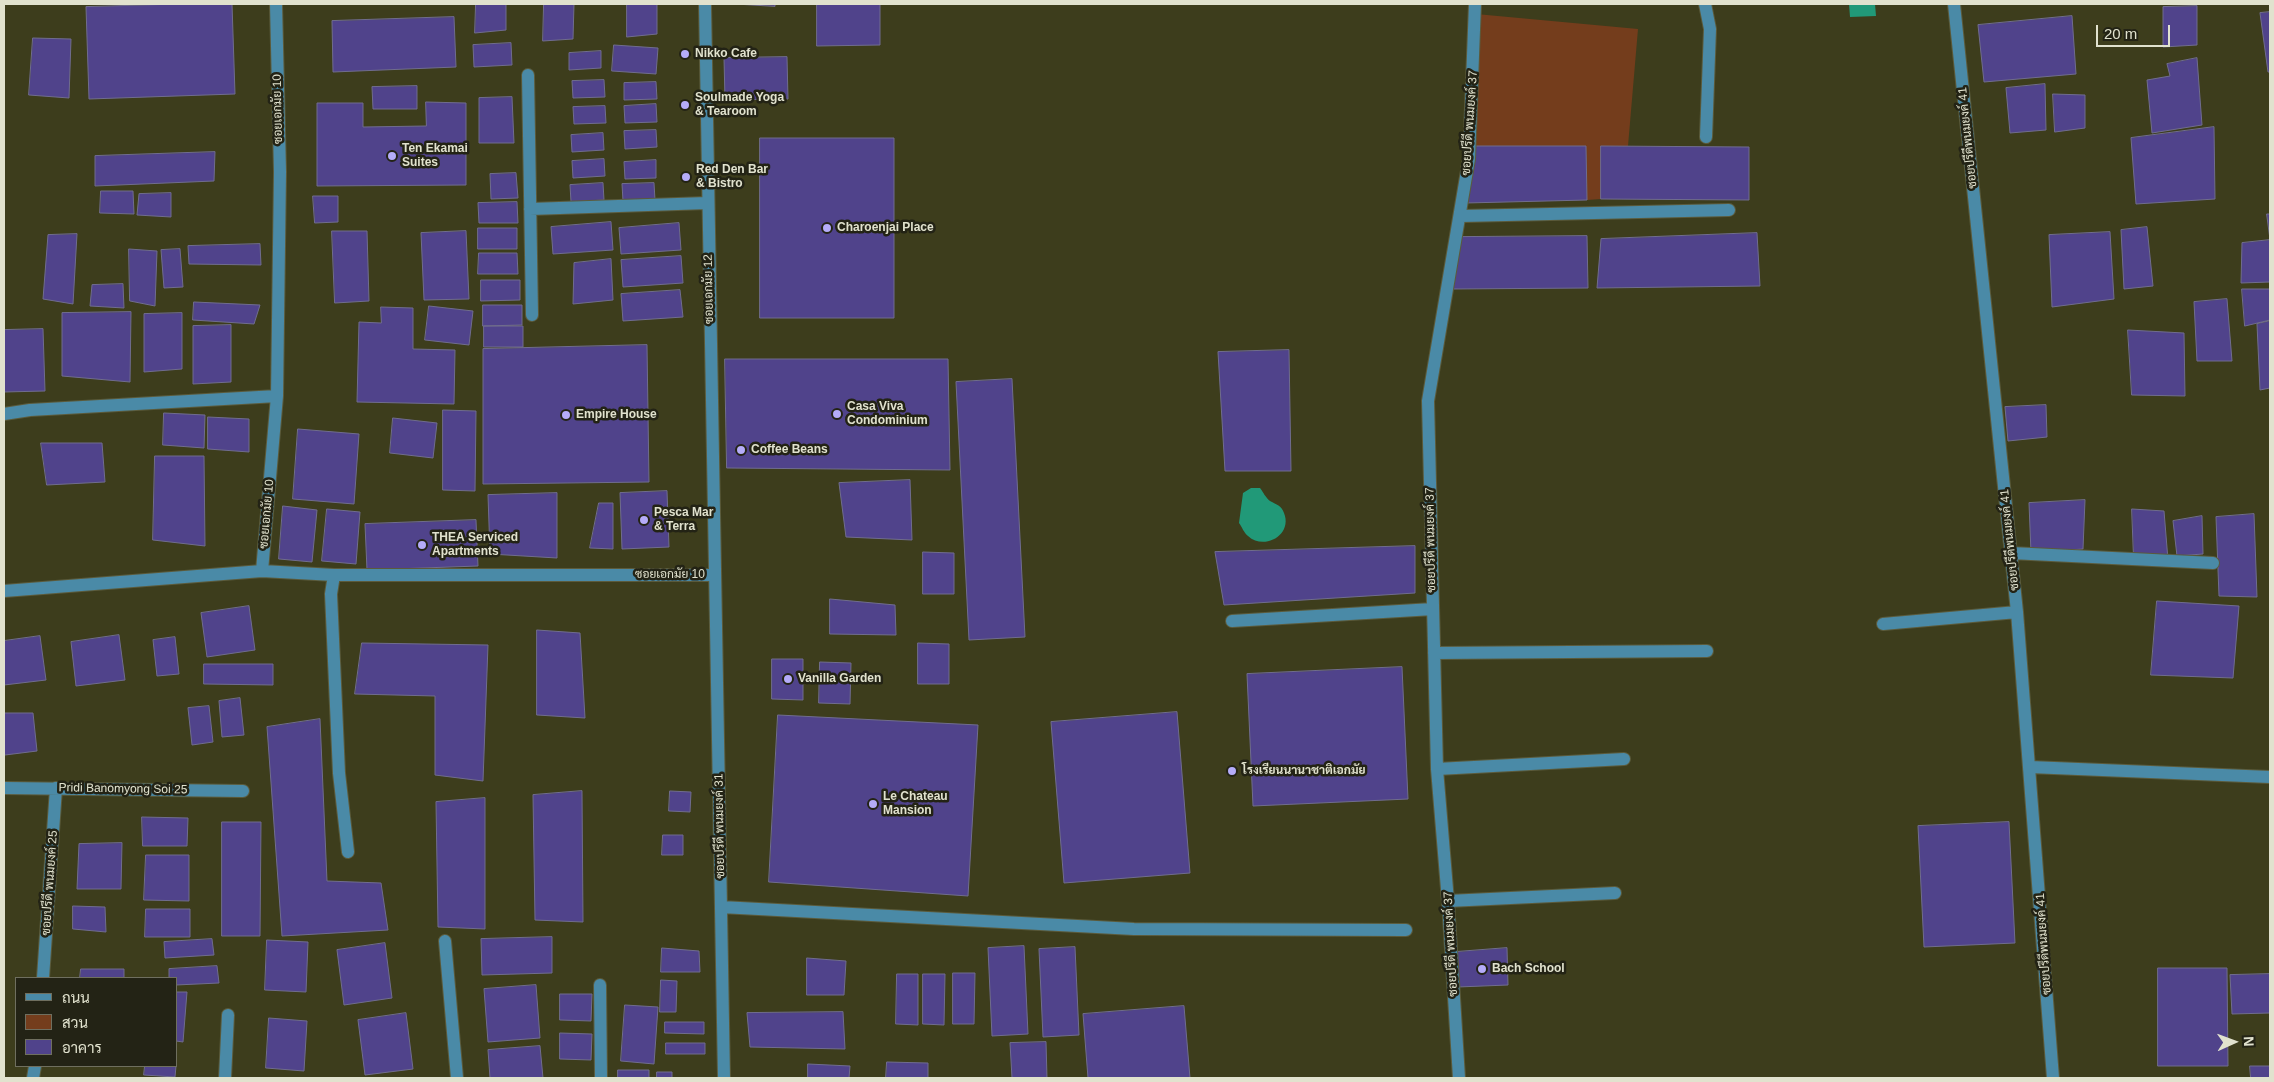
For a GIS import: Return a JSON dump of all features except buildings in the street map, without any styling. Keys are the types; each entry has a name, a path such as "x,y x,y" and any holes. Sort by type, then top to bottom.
{"street":[{"name":"ซอยเอกมัย 10","path":"276,4 280,172 277,396 262,571 334,576 715,574"},
{"name":"ซอยเอกมัย 12","path":"705,4 715,574"},
{"name":"ซอยปรีดี พนมยงค์ 37","path":"1459,1078 1448,901 1437,769 1428,401 1461,216 1471,137 1475,4"},
{"path":"1705,4 1710,29 1706,136"},
{"name":"ซอยปรีดีพนมยงค์ 41","path":"1954,4 2017,612 2054,1078"},
{"path":"528,75 532,315"},
{"path":"530,209 707,203"},
{"path":"1461,216 1729,210"},
{"path":"4,414 30,410 277,396"},
{"path":"2011,552 2213,563"},
{"path":"4,591 262,571"},
{"name":"ซอยปรีดี พนมยงค์ 31","path":"715,574 724,1078"},
{"path":"334,576 331,594 339,773 348,852"},
{"path":"1232,621 1433,609"},
{"path":"1883,624 2017,612"},
{"path":"1434,653 1707,651"},
{"path":"1437,769 1624,758"},
{"path":"2030,767 2270,777"},
{"name":"Pridi Banomyong Soi 25","path":"4,788 243,791"},
{"name":"ซอยปรีดี พนมยงค์ 25","path":"43,977 56,788"},
{"path":"1448,901 1615,893"},
{"path":"721,907 1134,929 1406,930"},
{"path":"445,941 457,1078"},
{"path":"600,985 601,1078"},
{"path":"225,1078 228,1015"}],"green space":[{"path":"1476,14 1638,29 1628,146 1601,147 1601,199 1587,200 1586,146 1474,146"}],"shaded area":[{"path":"1849,4 1875,4 1876,16 1850,17"},
{"path":"1251,488 1260,488 1269,500 1283,510 1286,521 1284,528 1281,534 1269,541 1255,540 1247,535 1239,523 1243,493"}],"place":[{"name":"Nikko Cafe","path":"685,54"},
{"name":"Soulmade Yoga & Tearoom","path":"685,105"},
{"name":"Ten Ekamai Suites","path":"392,156"},
{"name":"Red Den Bar & Bistro","path":"686,177"},
{"name":"Charoenjai Place","path":"827,228"},
{"name":"Casa Viva Condominium","path":"837,414"},
{"name":"Empire House","path":"566,415"},
{"name":"Coffee Beans","path":"741,450"},
{"name":"Pesca Mar & Terra","path":"644,520"},
{"name":"THEA Serviced Apartments","path":"422,545"},
{"name":"Vanilla Garden","path":"788,679"},
{"name":"โรงเรียนนานาชาติเอกมัย","path":"1232,771"},
{"name":"Le Chateau Mansion","path":"873,804"},
{"name":"Bach School","path":"1482,969"}]}
